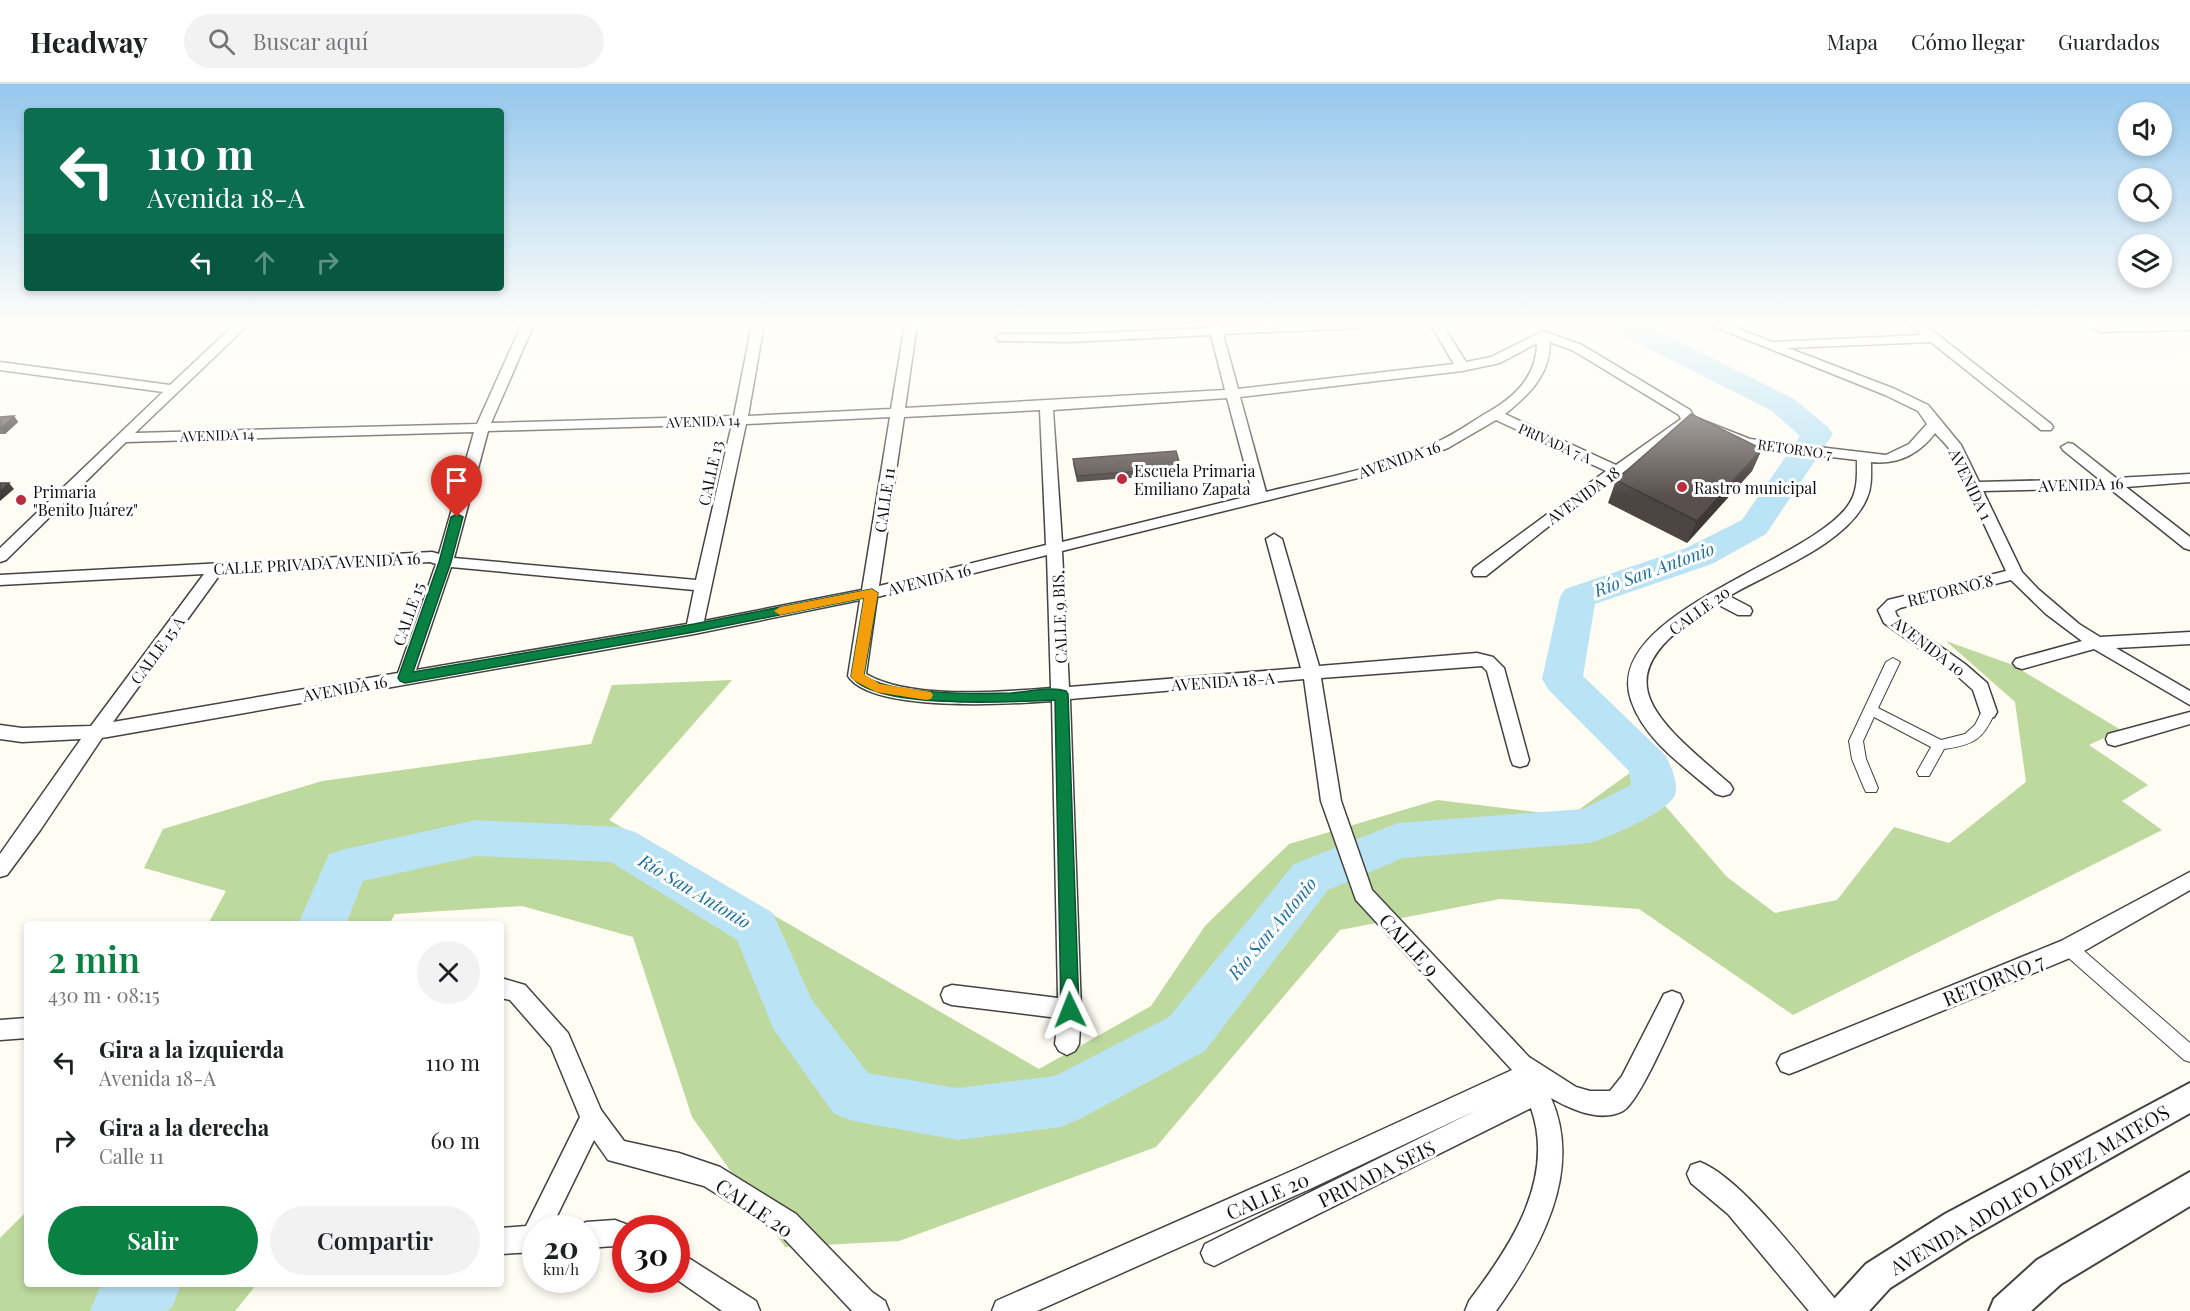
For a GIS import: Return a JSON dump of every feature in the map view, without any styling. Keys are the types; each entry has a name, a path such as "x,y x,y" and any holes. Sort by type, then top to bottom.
{"street":[{"path":"120,381 173,388"},
{"path":"0,557 180,381"},
{"name":"CALLE 15","path":"405,678 445,562 482,427 502,381"},
{"name":"CALLE 13","path":"694,628 747,381"},
{"name":"CALLE 11","path":"857,676 872,593 901,381"},
{"path":"1229,381 1262,499"},
{"name":"AVENIDA 14","path":"121,438 740,420 1046,406 1232,394 1341,381"},
{"name":"AVENIDA 16","path":"0,732 22,735 96,732 694,628 872,593 1373,470 1443,445 1493,414 1527,388 1532,381"},
{"name":"RETORNO 7","path":"1633,381 1685,413 1688,420 1747,442 1790,449 1886,459 1906,454 1928,435 1934,424"},
{"name":"AVENIDA 1","path":"1861,381 1923,408 1934,424 1954,445 2015,574 2028,590 2097,643 2190,699"},
{"path":"1987,381 2046,427"},
{"name":"CALLE 9 BIS.","path":"1046,406 1056,548 1061,694 1070,1010 1067,1044"},
{"name":"PRIVADA 7 A","path":"1493,414 1618,471"},
{"name":"AVENIDA 18","path":"1480,572 1688,420"},
{"path":"2068,447 2190,545"},
{"name":"CALLE 20","path":"1723,789 1663,735 1646,713 1636,689 1639,670 1652,648 1669,631 1715,596 1788,560 1841,524 1862,494 1860,457"},
{"name":"AVENIDA 16","path":"1972,487 2113,483 2190,478"},
{"name":"CALLE 9","path":"1274,539 1312,674 1331,801 1363,894 1528,1076 1549,1127 1550,1171 1537,1215 1502,1280 1479,1311"},
{"name":"CALLE PRIVADA AVENIDA 16","path":"0,580 432,557 445,562 704,586"},
{"name":"CALLE 15 A","path":"0,869 34,824 96,732 217,568"},
{"name":"RETORNO 8","path":"1886,610 1894,604 2015,574"},
{"path":"1715,596 1744,611"},
{"name":"AVENIDA 10","path":"1886,610 1890,619 1959,668 1981,687 1988,712"},
{"path":"2022,663 2097,643 2190,638"},
{"name":"AVENIDA 18-A","path":"857,676 876,688 936,696 1009,698 1477,659 1486,661 1495,668 1520,760"},
{"path":"1871,788 1859,759 1856,741 1893,662"},
{"path":"1871,710 1939,745 1962,742 1979,733 1988,712"},
{"path":"2115,739 2190,718"},
{"path":"1924,772 1939,745"},
{"name":"RETORNO 7","path":"1789,1063 2068,948 2190,880"},
{"path":"2068,948 2190,1054"},
{"path":"504,988 517,992 560,1040 592,1118 546,1215"},
{"path":"952,995 1070,1010"},
{"path":"1528,1076 1583,1102 1598,1106 1616,1102 1630,1084 1672,1001"},
{"path":"0,1030 24,1028"},
{"name":"CALLE 20","path":"1006,1311 1528,1076"},
{"name":"PRIVADA SEIS","path":"1214,1253 1528,1076"},
{"name":"AVENIDA ADOLFO LÓPEZ MATEOS","path":"1846,1311 1878,1276 1957,1226 2190,1097"},
{"name":"CALLE 20","path":"592,1118 617,1151 679,1165 711,1176 787,1223 862,1302 875,1311"},
{"path":"1700,1174 1737,1205 1827,1311"},
{"path":"2006,1311 2049,1272 2190,1188"},
{"path":"504,1240 522,1237"},
{"path":"690,1273 746,1311"}],"green space":[{"path":"1946,641 2013,665 2121,730 2089,745 2148,785 2122,801 2162,830 1793,1015 1639,909 1500,899 1340,930 1156,1147 899,1241 785,1247 692,1117 633,937 522,906 395,914 391,921 210,921 226,891 144,868 163,829 322,781 591,744 612,685 732,680 609,820 1039,1069 1151,1006 1205,926 1289,844 1437,800 1570,816 1634,770 1727,877 1775,913 1837,900 1894,827 1949,843 2026,782 2015,702"},
{"path":"24,1214 24,1287 255,1287 235,1311 0,1311 0,1238"}],"building":[{"name":"Rastro municipal","path":"1691,414 1762,449 1697,521 1616,480"},
{"path":"14,416 1,429 0,429 0,417"},
{"path":"1176,451 1181,468 1077,476 1073,459"},
{"path":"0,483 9,483 0,492"}],"waterway":[{"name":"Río San Antonio","path":"323,921 345,867 476,838 619,845 756,927 792,1014 853,1096 958,1114 1061,1101 1187,1034 1311,877 1398,841 1590,826 1654,793 1650,766 1562,679 1578,597 1699,556 1754,527 1817,434 1783,405 1736,381"},
{"name":"Río San Antonio","path":"121,1311 148,1287"}],"slow traffic":[{"path":"780,611 872,593 857,676 866,684 876,688 926,695"}],"place":[{"name":"Escuela Primaria Emiliano Zapata","path":"1122,479"},
{"name":"Rastro municipal","path":"1682,487"},
{"name":"Primaria \"Benito Juárez\"","path":"21,500"}],"route":[{"path":"457,517 445,562 405,678 694,628 872,593 857,676 866,684 876,688 936,696 1009,698 1061,694 1070,1010"}]}
